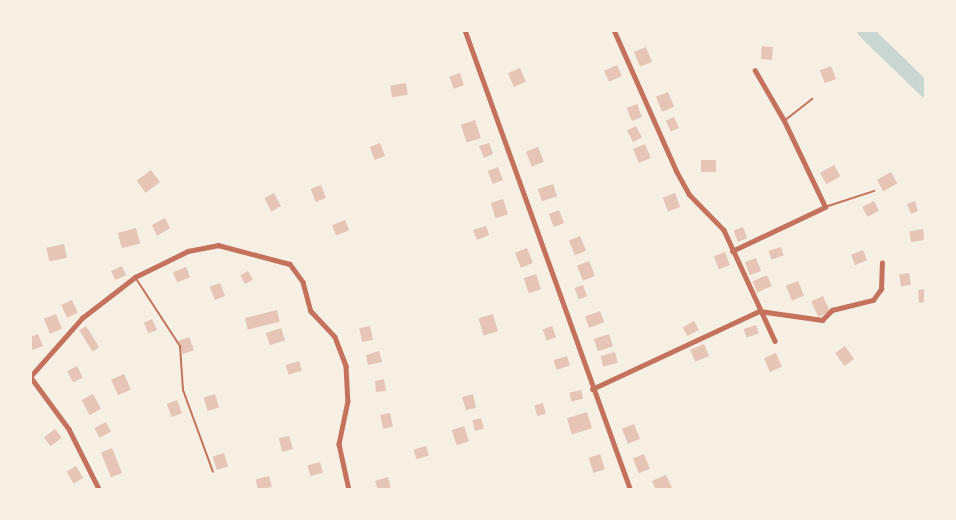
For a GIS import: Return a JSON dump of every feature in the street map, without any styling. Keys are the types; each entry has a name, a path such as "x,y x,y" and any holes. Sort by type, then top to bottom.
{"street":[{"path":"465,30 592,389 631,490"},
{"path":"614,30 689,194 724,230 759,311 775,341"},
{"path":"732,251 825,207 784,121 755,71"},
{"path":"99,490 69,430 30,376 82,318 135,277 203,246 231,246 290,264 303,282 311,311 335,337 346,366 348,400 339,444 349,490"},
{"path":"592,389 759,311 822,320 832,310 873,300 881,289 882,263"}],"lane":[{"path":"784,121 812,99"},
{"path":"825,207 874,191"},
{"path":"135,277 180,346 183,390 213,472"}],"building":[{"path":"762,46 773,47 772,60 761,59"},
{"path":"646,47 652,62 640,67 634,52"},
{"path":"617,65 622,76 609,82 604,71"},
{"path":"831,66 836,79 825,83 820,70"},
{"path":"520,68 526,82 514,87 508,73"},
{"path":"460,73 464,85 454,89 450,76"},
{"path":"406,83 408,95 392,97 390,86"},
{"path":"668,92 674,107 662,112 656,97"},
{"path":"637,104 642,117 632,121 627,108"},
{"path":"674,117 679,128 671,132 666,121"},
{"path":"475,120 481,138 467,143 461,125"},
{"path":"636,126 642,138 633,142 627,131"},
{"path":"380,143 385,156 375,160 370,147"},
{"path":"489,143 493,154 484,158 479,146"},
{"path":"645,144 651,158 639,163 633,149"},
{"path":"538,147 544,162 532,167 526,152"},
{"path":"701,160 716,160 716,172 701,172"},
{"path":"834,165 840,176 826,184 820,173"},
{"path":"498,167 503,180 493,184 488,171"},
{"path":"151,170 160,182 146,193 137,181"},
{"path":"891,172 897,183 883,191 877,180"},
{"path":"553,184 557,196 542,201 538,189"},
{"path":"321,185 326,198 316,202 311,189"},
{"path":"274,193 281,206 271,211 264,198"},
{"path":"675,193 680,207 668,212 663,197"},
{"path":"503,199 508,214 496,218 491,203"},
{"path":"874,201 879,211 867,217 862,207"},
{"path":"915,201 918,211 911,214 907,204"},
{"path":"559,210 564,223 554,227 549,214"},
{"path":"165,218 170,228 157,236 152,225"},
{"path":"345,220 349,230 336,235 332,225"},
{"path":"486,226 489,235 477,240 473,230"},
{"path":"743,227 747,238 738,242 734,230"},
{"path":"136,228 140,243 122,248 118,233"},
{"path":"923,229 925,240 911,242 909,231"},
{"path":"580,236 586,251 575,255 569,240"},
{"path":"64,244 67,258 49,261 46,248"},
{"path":"781,247 784,256 771,260 769,251"},
{"path":"527,248 533,263 521,268 515,253"},
{"path":"863,250 867,260 855,265 851,255"},
{"path":"725,252 730,265 719,269 714,256"},
{"path":"756,258 761,271 750,275 745,262"},
{"path":"589,261 595,276 583,281 577,266"},
{"path":"122,266 126,275 115,280 111,271"},
{"path":"186,267 190,277 177,282 173,272"},
{"path":"248,271 253,280 245,284 240,275"},
{"path":"909,273 911,285 901,286 899,275"},
{"path":"536,274 541,289 529,293 524,278"},
{"path":"767,275 772,286 757,292 752,282"},
{"path":"798,281 804,296 792,301 786,286"},
{"path":"220,283 225,296 215,300 210,287"},
{"path":"583,285 587,296 579,299 575,288"},
{"path":"926,289 926,302 919,303 918,290"},
{"path":"823,296 830,311 818,317 811,301"},
{"path":"72,300 78,313 67,318 61,305"},
{"path":"277,310 280,322 248,330 245,318"},
{"path":"600,311 604,322 589,328 585,316"},
{"path":"56,314 62,329 50,334 44,319"},
{"path":"493,314 498,331 484,335 479,318"},
{"path":"152,319 157,330 149,334 144,323"},
{"path":"694,321 699,330 687,336 683,327"},
{"path":"756,325 759,334 746,338 744,329"},
{"path":"86,326 99,347 92,351 79,330"},
{"path":"370,326 373,340 362,342 359,328"},
{"path":"552,326 556,337 547,341 543,329"},
{"path":"281,328 285,340 270,345 266,333"},
{"path":"38,334 43,346 30,351 30,337"},
{"path":"609,334 613,346 598,351 594,339"},
{"path":"189,337 194,350 183,354 178,341"},
{"path":"704,344 709,356 695,362 690,350"},
{"path":"845,346 854,359 844,366 835,353"},
{"path":"379,351 382,362 368,365 366,355"},
{"path":"615,352 618,363 603,367 601,356"},
{"path":"776,353 782,367 770,372 764,358"},
{"path":"567,356 570,366 557,370 554,360"},
{"path":"299,361 302,371 289,375 286,365"},
{"path":"77,366 83,378 73,383 67,371"},
{"path":"124,374 131,390 118,395 111,380"},
{"path":"384,379 386,391 376,392 375,381"},
{"path":"581,390 583,399 571,401 569,393"},
{"path":"93,394 101,409 90,415 82,400"},
{"path":"215,394 219,407 208,411 204,398"},
{"path":"473,394 476,408 466,410 462,397"},
{"path":"177,400 182,413 172,417 167,404"},
{"path":"543,403 546,414 537,416 534,405"},
{"path":"587,412 592,428 572,434 567,418"},
{"path":"390,413 393,427 383,429 380,415"},
{"path":"481,418 484,429 475,431 472,420"},
{"path":"106,422 111,432 99,438 94,428"},
{"path":"634,424 640,439 628,444 622,429"},
{"path":"464,426 469,441 457,445 452,430"},
{"path":"55,429 62,438 51,446 44,438"},
{"path":"289,436 293,449 282,452 279,438"},
{"path":"426,446 429,456 416,459 414,450"},
{"path":"112,448 122,473 111,478 101,452"},
{"path":"224,453 228,466 217,470 213,457"},
{"path":"600,454 605,469 594,473 589,458"},
{"path":"644,454 650,469 639,473 633,458"},
{"path":"320,462 323,473 310,476 307,465"},
{"path":"76,466 83,478 73,484 66,472"},
{"path":"666,475 673,490 656,490 652,481"},
{"path":"269,476 272,487 258,490 255,480"},
{"path":"388,477 391,490 378,490 375,481"}],"waterway":[{"path":"864,30 926,90"}]}
